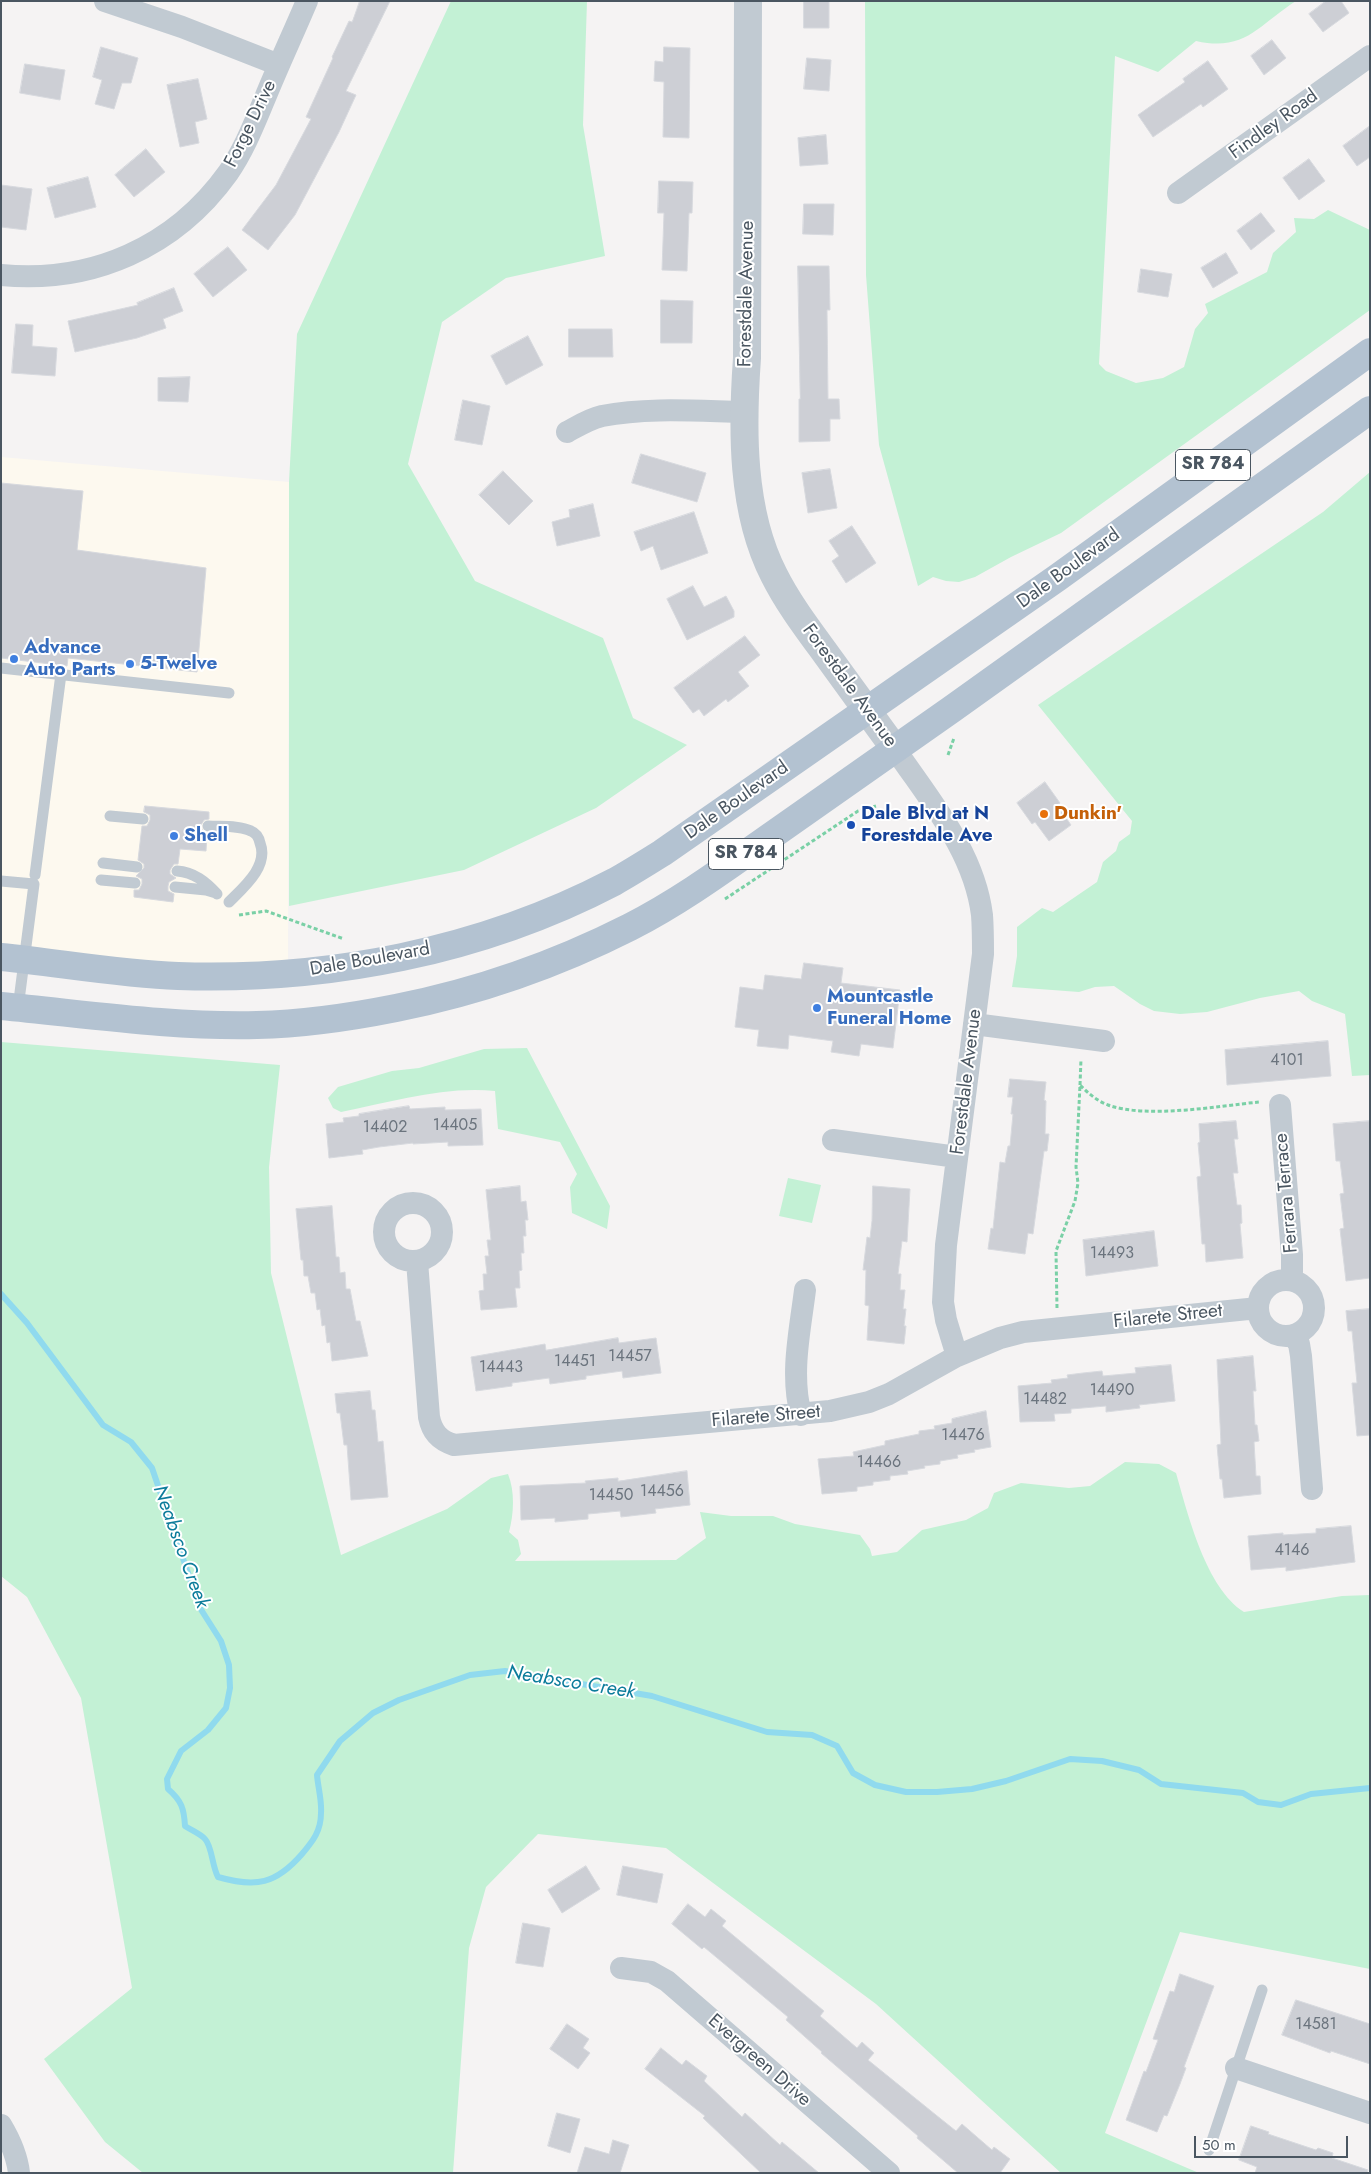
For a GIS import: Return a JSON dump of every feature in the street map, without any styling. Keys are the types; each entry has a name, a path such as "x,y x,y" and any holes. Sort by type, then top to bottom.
{"main road":[{"name":"Dale Boulevard","path":"13,958 176,976 238,977 301,973 365,965 437,948 493,931 563,906 614,882 662,853 1057,578 1370,352"},
{"name":"SR 784","path":"10,1007 113,1018 258,1025 337,1018 395,1008 462,993 575,952 630,926 686,895 895,749 1370,410"}],"street":[{"path":"105,1 182,27 279,65"},
{"name":"Forge Drive","path":"1,274 47,276 82,271 109,263 142,250 171,232 202,205 228,172 246,143 307,1"},
{"name":"Forestdale Avenue","path":"748,1 747,349 743,412 745,455 760,540 773,573 790,604 895,749 954,836 975,884 982,916 983,954 946,1245 943,1284 946,1320 957,1356"},
{"name":"Findley Road","path":"1178,193 1370,56"},
{"path":"567,432 601,416 670,410 743,412"},
{"path":"974,1024 1104,1041"},
{"name":"Ferrara Terrace","path":"1280,1105 1292,1262 1292,1272 1288,1280"},
{"path":"833,1140 957,1157"},
{"name":"Filarete Street","path":"416,1262 429,1417 433,1431 442,1441 454,1445 801,1415 850,1408 889,1394 957,1356 1000,1338 1023,1332 1258,1308"},
{"name":"Ferrara Terrace","path":"1258,1308 1262,1293 1277,1281 1288,1280 1300,1283 1307,1289 1314,1304 1314,1314 1308,1326 1293,1336"},
{"path":"801,1415 796,1396 795,1372 806,1290"},
{"path":"1258,1308 1261,1322 1270,1332 1278,1336 1293,1336 1298,1344 1301,1356 1312,1489"},
{"name":"Evergreen Drive","path":"621,1968 651,1972 667,1981 889,2173"},
{"path":"1236,2068 1370,2113"},
{"path":"1,2125 10,2140 18,2162 19,2173"}],"lane":[{"path":"1,668 229,693"},
{"path":"35,875 61,674"},
{"path":"110,816 143,819"},
{"path":"208,826 252,831 259,838 262,848 262,859 255,874 229,902"},
{"path":"103,863 138,867"},
{"path":"175,887 206,890 217,894 200,879 177,871"},
{"path":"101,880 135,883"},
{"path":"1,881 34,884 13,958 10,1007"},
{"path":"1209,2150 1262,1990"}],"path":[{"path":"239,915 266,911 344,938"},
{"path":"1058,1329 1056,1259 1077,1191 1076,1155 1079,1077"},
{"path":"1080,1085 1103,1103 1135,1110 1175,1110 1279,1101 1280,1105"}],"shaded area":[{"path":"1,457 289,482 288,974 1,958"}],"green space":[{"path":"451,1 587,1 583,125 605,256 506,278 442,322 408,464 475,581 603,638 633,718 687,745 596,808 464,870 289,906 289,482 297,334"},
{"path":"865,1 1296,1 1240,40 1227,43 1196,41 1158,72 1115,56 1099,364 1106,371 1136,383 1163,378 1184,367 1195,329 1208,313 1205,304 1267,272 1273,253 1296,232 1294,218 1314,219 1328,210 1370,230 1370,310 1061,533 975,577 959,582 933,577 918,586 879,445 866,275"},
{"path":"1370,472 1370,1075 1352,1076 1345,1014 1312,1001 1299,991 1260,998 1207,1012 1180,1014 1154,1011 1114,986 1095,987 1079,992 1012,987 1017,956 1017,927 1042,908 1053,912 1097,882 1103,862 1116,851 1119,842 1130,834 1132,821 1038,705 1323,512"},
{"path":"1,1042 280,1065 269,1167 271,1273 341,1555 447,1509 491,1478 508,1474 512,1488 513,1503 509,1532 518,1540 521,1554 515,1561 676,1560 706,1538 700,1512 731,1516 773,1516 795,1524 860,1535 870,1549 872,1556 897,1552 922,1530 966,1520 988,1508 994,1493 1021,1483 1069,1488 1090,1486 1125,1462 1159,1464 1176,1473 1186,1509 1209,1569 1231,1601 1244,1612 1342,1596 1370,1595 1370,1969 1180,1932 1105,2133 1199,2173 1061,2173 876,2004 666,1848 538,1834 486,1887 469,1948 453,2173 143,2173 105,2142 44,2059 132,1988 81,1698 27,1597 1,1576"},
{"path":"527,1048 610,1206 607,1229 572,1213 570,1187 577,1174 560,1142 498,1129 495,1091 476,1090 437,1093 341,1112 333,1108 328,1098 338,1087 392,1071 419,1068 484,1049"},
{"path":"788,1178 821,1185 812,1223 779,1216"}],"building":[{"path":"360,1 390,1 346,91 356,95 339,132 295,215 268,250 242,230 276,185 311,119 306,117 332,57 349,21 352,22"},
{"path":"804,1 829,1 829,28 804,28"},
{"path":"1326,1 1341,1 1349,13 1323,32 1309,14"},
{"path":"1272,40 1286,58 1264,75 1251,56"},
{"path":"101,47 138,58 131,83 122,83 114,109 95,104 102,80 93,77"},
{"path":"664,47 690,48 689,138 663,137 664,82 654,81 655,61 663,62"},
{"path":"807,58 831,60 829,91 804,89"},
{"path":"1208,61 1228,89 1203,107 1201,104 1153,137 1138,115 1185,82 1183,79"},
{"path":"25,64 65,70 60,100 20,93"},
{"path":"198,79 207,119 195,122 199,143 180,147 167,85"},
{"path":"1370,126 1370,157 1357,166 1343,146"},
{"path":"826,135 828,164 800,166 798,138"},
{"path":"146,149 165,172 134,197 115,175"},
{"path":"1309,159 1325,181 1299,200 1283,178"},
{"path":"88,177 96,207 55,218 47,188"},
{"path":"659,181 693,182 692,213 689,213 687,271 662,270 664,213 658,213"},
{"path":"1,185 32,189 26,230 1,227"},
{"path":"804,204 834,204 833,235 803,234"},
{"path":"1261,213 1275,231 1251,250 1237,231"},
{"path":"228,247 247,270 213,297 194,274"},
{"path":"1226,253 1238,273 1213,288 1201,268"},
{"path":"798,266 829,266 830,310 827,310 828,399 839,399 840,419 830,419 830,441 799,442"},
{"path":"1141,269 1172,274 1168,297 1138,292"},
{"path":"174,288 183,311 163,319 166,328 137,338 75,352 68,321 138,305 137,303"},
{"path":"661,300 693,301 692,343 661,343"},
{"path":"16,324 33,325 32,346 57,348 55,376 12,373"},
{"path":"569,329 612,329 613,357 569,357"},
{"path":"528,336 543,365 506,385 491,356"},
{"path":"190,377 188,402 158,401 158,378"},
{"path":"463,400 490,406 482,445 455,440"},
{"path":"641,454 706,473 697,502 632,483"},
{"path":"830,469 837,508 808,513 802,473"},
{"path":"503,471 533,501 509,525 479,495"},
{"path":"1,483 83,491 77,550 206,568 197,672 68,658 67,666 1,658"},
{"path":"593,504 600,536 557,546 552,522 570,517 569,510"},
{"path":"694,512 708,553 661,570 653,546 641,551 634,532"},
{"path":"852,526 876,563 846,583 832,561 839,556 829,541"},
{"path":"693,586 704,607 726,596 734,611 734,617 687,640 667,599"},
{"path":"745,636 760,655 738,672 749,686 728,702 726,699 704,716 699,709 693,713 674,688"},
{"name":"Dunkin'","path":"1045,782 1060,803 1057,805 1071,825 1049,841 1035,822 1032,824 1017,803"},
{"path":"145,806 209,812 209,819 204,820 201,825 202,830 207,833 206,851 180,849 178,864 174,864 170,870 170,874 176,878 169,882 168,886 168,891 174,894 173,902 134,897 134,890 139,890 142,884 142,879 136,876 144,868 144,864 138,860 142,826 147,826 150,820 150,815 144,812"},
{"name":"Mountcastle Funeral Home","path":"804,963 843,968 841,983 900,990 893,1048 861,1044 859,1056 831,1052 833,1041 789,1035 788,1049 757,1046 759,1030 735,1027 740,987 763,990 765,975 801,979"},
{"path":"1328,1041 1331,1076 1227,1085 1225,1050"},
{"path":"1010,1079 1046,1082 1044,1100 1046,1101 1045,1134 1049,1134 1047,1151 1044,1151 1033,1234 1028,1233 1025,1254 988,1249 991,1228 993,1229 1000,1162 1005,1163 1008,1146 1010,1146 1013,1097 1008,1097"},
{"path":"409,1106 410,1109 445,1107 445,1110 481,1109 483,1145 448,1146 448,1142 413,1143 362,1150 363,1154 329,1158 326,1124 344,1122 343,1118 359,1116 359,1114"},
{"path":"1236,1121 1238,1139 1234,1139 1238,1173 1233,1173 1237,1205 1241,1205 1242,1223 1240,1224 1243,1258 1206,1262 1205,1244 1202,1244 1197,1177 1201,1176 1198,1143 1200,1142 1199,1124"},
{"path":"1370,1121 1370,1278 1346,1281 1340,1229 1344,1228 1340,1194 1344,1193 1340,1161 1336,1161 1333,1124"},
{"path":"520,1186 521,1202 526,1201 528,1220 525,1220 526,1236 523,1236 524,1253 521,1253 520,1288 515,1288 517,1307 481,1310 479,1291 484,1290 483,1274 487,1274 485,1256 489,1256 487,1240 491,1240 486,1190"},
{"path":"873,1186 910,1189 907,1242 902,1241 898,1274 901,1274 900,1290 905,1290 903,1309 906,1309 904,1326 906,1326 904,1344 867,1340 869,1306 865,1305 866,1270 863,1270 867,1237 870,1238"},
{"path":"332,1206 336,1257 339,1257 340,1273 345,1272 346,1289 350,1289 356,1321 360,1321 368,1356 332,1361 330,1342 327,1343 325,1325 322,1326 320,1309 317,1310 315,1293 311,1293 308,1276 304,1276 296,1209"},
{"path":"1154,1231 1158,1266 1086,1276 1083,1240"},
{"path":"1370,1309 1370,1435 1357,1436 1352,1383 1357,1383 1352,1331 1348,1331 1346,1311"},
{"path":"618,1338 619,1343 656,1338 661,1373 623,1378 622,1371 550,1384 549,1378 512,1383 512,1386 476,1391 471,1357 545,1344 546,1350"},
{"path":"1253,1356 1256,1391 1253,1391 1255,1425 1257,1425 1259,1441 1254,1442 1256,1476 1260,1476 1261,1494 1224,1498 1217,1445 1221,1444 1217,1360"},
{"path":"1171,1365 1175,1401 1139,1405 1140,1408 1106,1412 1106,1406 1071,1409 1071,1413 1054,1414 1055,1421 1020,1422 1018,1386 1052,1383 1051,1380 1068,1378 1067,1375 1102,1371 1103,1376 1136,1373 1135,1368"},
{"path":"370,1391 372,1410 375,1410 378,1442 383,1441 388,1497 351,1500 347,1445 344,1445 340,1413 337,1413 335,1394"},
{"path":"986,1411 991,1447 957,1455 958,1458 940,1461 940,1464 907,1471 908,1474 890,1476 890,1480 873,1482 873,1485 857,1487 857,1491 822,1494 818,1459 854,1456 853,1452 885,1445 885,1441 919,1434 919,1431 935,1429 934,1426 952,1423 952,1419"},
{"path":"687,1471 690,1505 655,1509 656,1513 621,1517 620,1511 588,1514 588,1519 555,1522 555,1518 521,1520 520,1486 586,1483 585,1481 618,1478 618,1481"},
{"path":"1351,1526 1355,1562 1286,1571 1286,1567 1251,1570 1248,1536 1316,1533 1316,1529"},
{"path":"586,1866 600,1889 562,1913 548,1890"},
{"path":"623,1866 663,1874 657,1903 617,1895"},
{"path":"688,1904 705,1917 711,1909 726,1921 722,1926 824,2011 820,2016 857,2048 862,2042 874,2053 868,2060 956,2131 962,2124 992,2150 994,2147 1010,2159 1000,2173 958,2173 917,2138 918,2136 821,2053 786,2020 788,2017 704,1947 702,1949 672,1924"},
{"path":"523,1923 550,1928 543,1967 516,1963"},
{"path":"1180,1974 1214,1986 1184,2067 1186,2068 1180,2084 1167,2116 1164,2115 1157,2132 1126,2120 1158,2040 1153,2039 1170,1991 1174,1992"},
{"path":"1296,2000 1370,2024 1370,2064 1331,2051 1330,2053 1282,2035"},
{"path":"567,2024 589,2039 583,2048 590,2053 578,2069 550,2049"},
{"path":"661,2048 682,2065 686,2060 707,2076 704,2081 742,2117 745,2113 780,2145 782,2142 819,2173 761,2173 703,2118 705,2116 645,2069"},
{"path":"557,2113 580,2119 570,2153 548,2146"},
{"path":"1251,2126 1269,2132 1268,2134 1316,2150 1318,2148 1333,2153 1332,2158 1368,2170 1367,2173 1255,2173 1257,2167 1239,2160"},
{"path":"613,2140 629,2145 620,2173 577,2173 585,2147 609,2154"}],"waterway":[{"name":"Neabsco Creek","path":"1,1294 27,1323 103,1425 131,1442 152,1468 200,1608 221,1641 229,1665 230,1688 226,1708 208,1730 181,1751 167,1779 168,1789 181,1806 185,1826 201,1835 207,1842 218,1877 244,1882 264,1881 283,1872 302,1854 313,1840 320,1825 321,1804 317,1775 340,1741 373,1713 399,1700 470,1675 505,1671 652,1696 767,1732 812,1735 837,1746 853,1773 875,1785 906,1792 972,1789 1006,1781 1070,1759 1102,1761 1139,1770 1161,1784 1243,1793 1258,1802 1281,1805 1311,1794 1370,1788"}],"place":[{"name":"Advance Auto Parts","path":"14,659"},
{"name":"5-Twelve","path":"130,664"},
{"name":"Dunkin'","path":"1044,814"},
{"name":"Dale Blvd at N Forestdale Ave","path":"851,825"},
{"name":"Shell","path":"174,836"},
{"name":"Mountcastle Funeral Home","path":"817,1008"}]}
